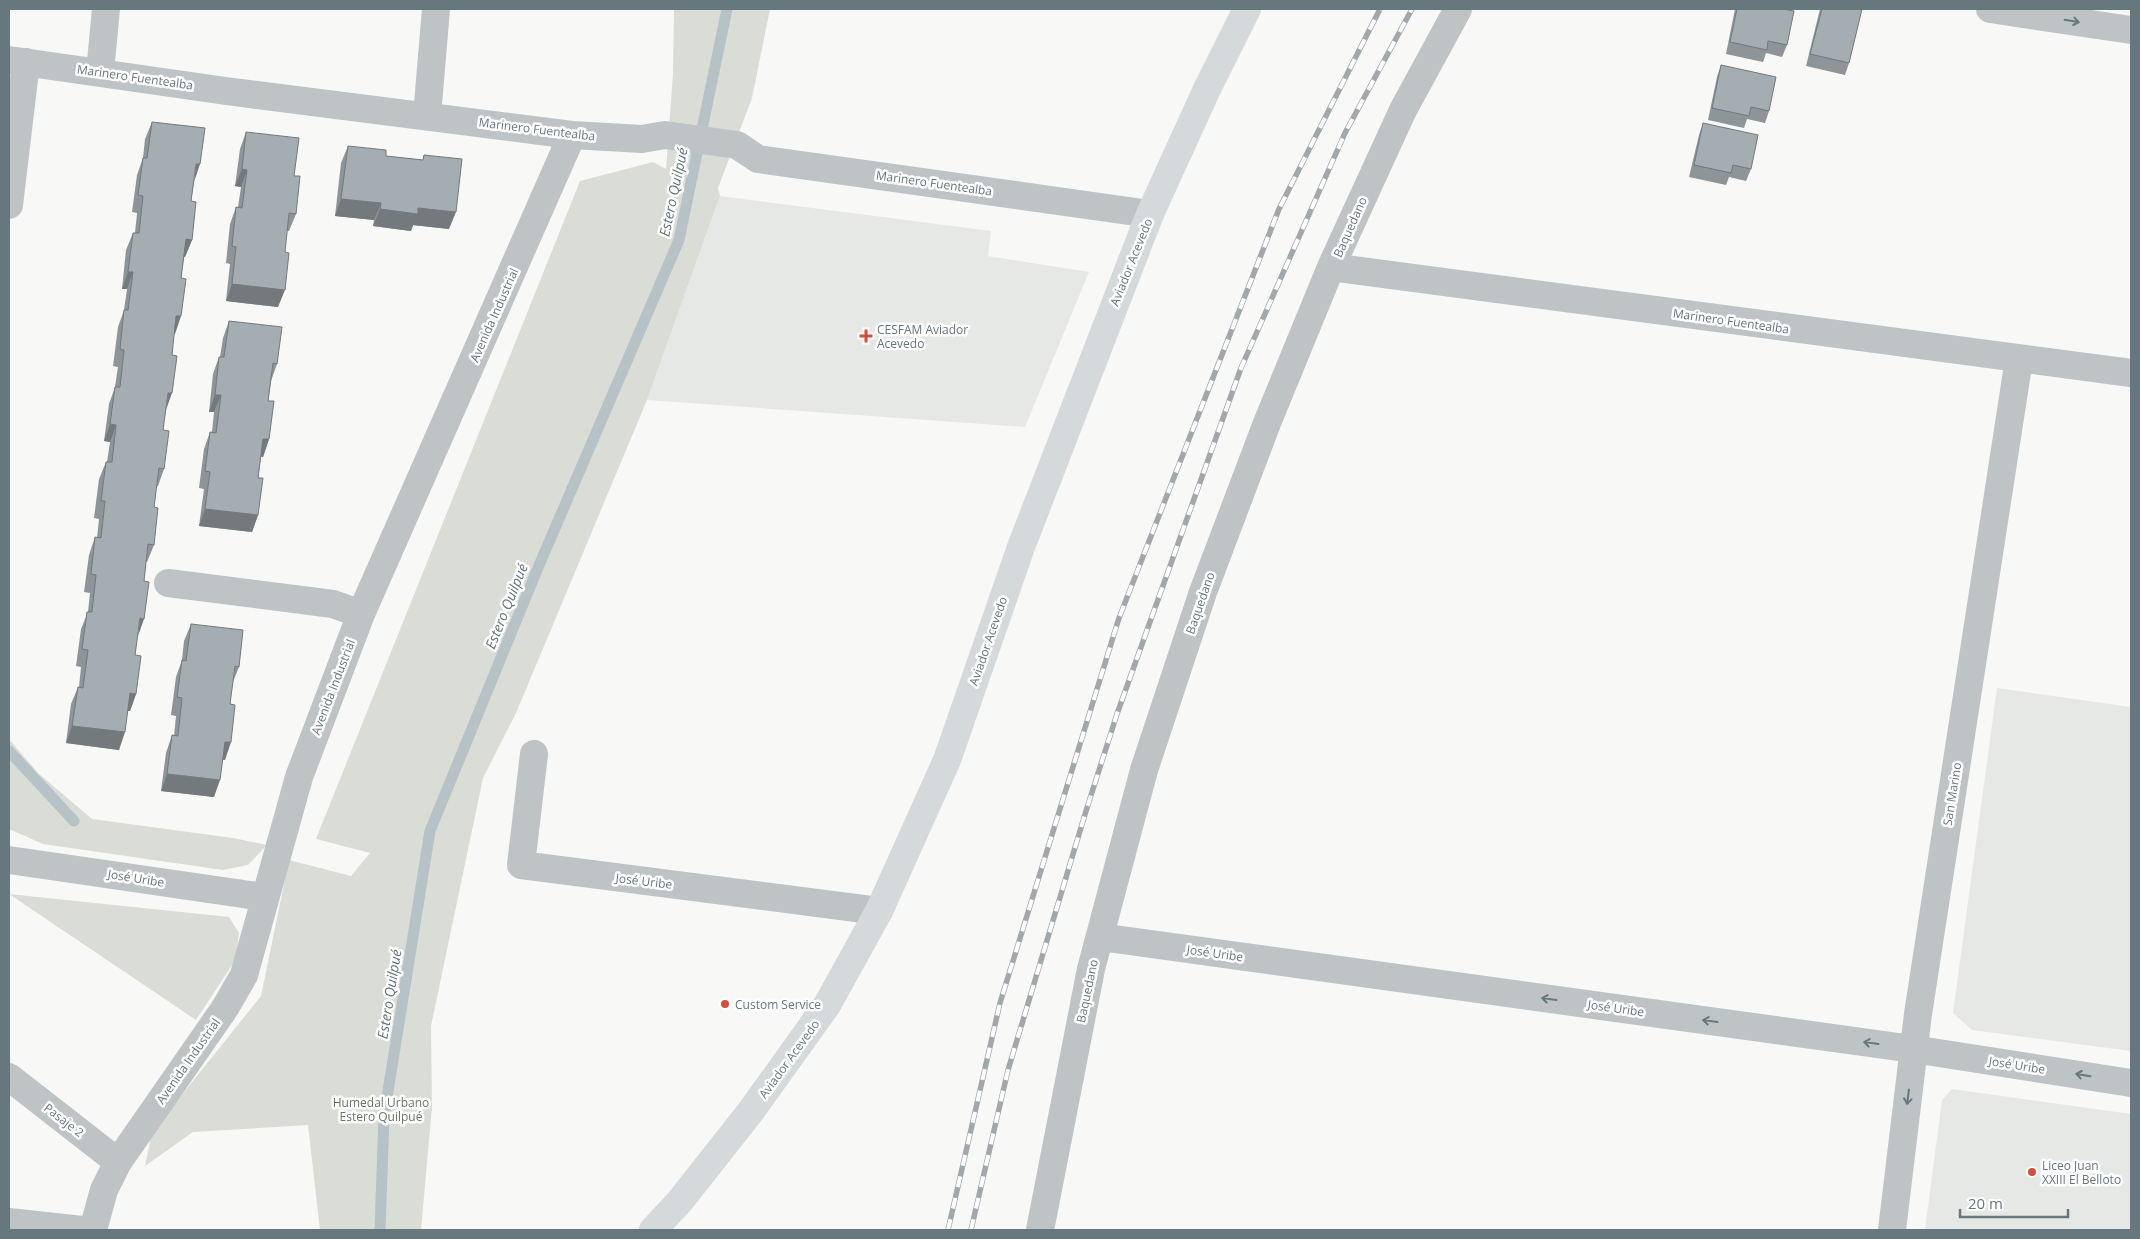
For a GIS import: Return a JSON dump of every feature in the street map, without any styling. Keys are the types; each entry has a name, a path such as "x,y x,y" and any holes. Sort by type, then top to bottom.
{"main road":[{"name":"Aviador Acevedo","path":"653,1230 680,1201 751,1111 827,1005 879,911 947,760 1021,547 1150,214 1207,89 1247,9"}],"street":[{"path":"100,72 106,9"},
{"path":"427,116 436,9"},
{"name":"Baquedano","path":"1040,1230 1091,968 1144,770 1203,592 1267,423 1331,267 1403,110 1458,9"},
{"path":"1990,9 2131,30"},
{"path":"9,205 17,61"},
{"name":"Marinero Fuentealba","path":"17,61 226,91 572,136 642,139 665,136 737,145 758,159 1150,214"},
{"name":"Avenida Industrial","path":"93,1230 104,1190 118,1162 224,1008 244,975 255,939 264,897 299,777 361,614 572,136"},
{"name":"Marinero Fuentealba","path":"1331,267 2131,373"},
{"name":"San Marino","path":"1892,1230 1913,1048 2019,359"},
{"path":"168,584 333,604 361,614"},
{"name":"José Uribe","path":"534,754 521,865 879,911"},
{"name":"José Uribe","path":"9,860 264,897"},
{"name":"José Uribe","path":"1100,937 1913,1048 2131,1083"},
{"name":"Pasaje 2","path":"9,1077 118,1162"},
{"path":"9,1222 82,1230"}],"shaded area":[{"name":"CESFAM Aviador Acevedo","path":"720,196 991,231 988,256 1089,272 1025,427 647,400"},
{"path":"1997,688 2131,707 2131,1051 1972,1030 1953,1013"},
{"name":"Liceo Juan XXIII El Belloto","path":"1952,1089 2131,1114 2131,1230 1925,1230 1942,1100"}],"green space":[{"name":"Humedal Urbano Estero Quilpué","path":"674,9 770,9 752,98 718,188 720,196 647,400 516,713 483,778 431,1026 432,1107 421,1230 320,1230 308,1125 193,1132 145,1166 152,1132 261,996 289,860 351,876 370,853 316,839 580,181 653,162 666,169 673,74"},
{"path":"9,739 38,773 92,819 233,838 267,845 248,865 223,870 43,844 9,829"},
{"path":"9,894 229,917 239,933 236,959 196,1020"}],"building":[{"path":"1737,9 1783,9 1794,11 1787,45 1768,41 1767,50 1730,42"},
{"path":"1822,9 1862,9 1849,63 1810,54"},
{"path":"1721,65 1776,77 1769,111 1751,107 1749,116 1712,108"},
{"path":"152,122 205,128 200,164 196,164 191,201 196,202 192,240 186,239 181,278 186,279 181,316 176,316 172,355 177,356 172,393 168,393 163,430 169,431 164,469 159,468 154,507 158,508 154,545 148,544 144,581 149,582 144,619 140,618 135,655 141,656 136,694 130,693 125,732 72,726 78,687 83,688 88,650 82,649 87,612 92,612 96,575 91,574 95,537 101,538 105,501 101,501 106,462 112,462 116,425 110,424 115,387 120,387 124,350 120,349 124,310 128,310 133,272 128,272 133,233 139,233 143,196 138,195 143,158 147,158"},
{"path":"1703,123 1758,135 1751,169 1733,165 1731,173 1694,165"},
{"path":"246,132 299,138 294,176 300,176 296,214 289,213 285,252 289,253 285,290 232,284 236,247 232,246 236,207 242,208 247,170 242,169"},
{"path":"348,146 386,150 386,156 423,160 424,155 462,159 456,212 418,208 418,214 380,209 381,203 341,199"},
{"path":"229,321 282,327 277,364 273,363 268,401 274,401 269,439 263,439 258,478 263,478 258,515 205,509 210,472 205,471 210,432 216,433 221,395 215,395 219,357 224,357"},
{"path":"191,624 243,630 239,667 235,666 230,704 235,705 231,742 225,742 220,780 167,774 172,735 178,736 182,698 177,697 182,660 186,661"}],"waterway":[{"name":"Estero Quilpué","path":"380,1230 384,1116 430,831 537,570 679,240 727,9"},
{"path":"9,751 74,821"}],"railway":[{"path":"948,1230 1000,1003 1119,618 1279,209 1380,9"},
{"path":"971,1230 1008,1070 1086,811 1117,714 1241,368 1345,133 1412,9"}],"place":[{"name":"CESFAM Aviador Acevedo","path":"866,336"},
{"name":"Custom Service","path":"725,1004"},
{"name":"Liceo Juan XXIII El Belloto","path":"2032,1172"}]}
